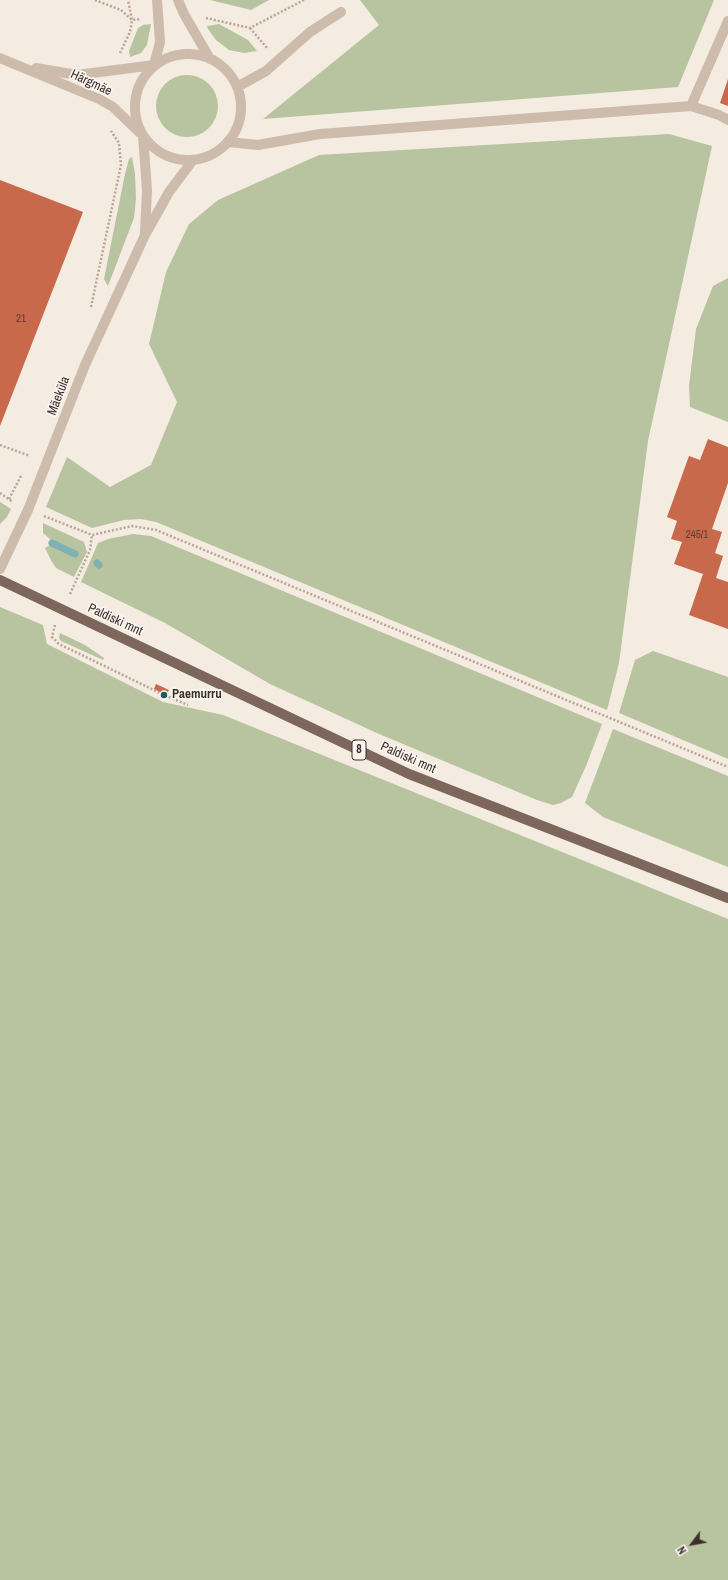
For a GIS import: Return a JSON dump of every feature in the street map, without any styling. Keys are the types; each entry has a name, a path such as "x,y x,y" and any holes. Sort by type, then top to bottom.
{"main road":[{"name":"Paldiski mnt","path":"0,580 409,774 728,898"}],"street":[{"path":"154,65 160,42 157,0"},
{"path":"178,0 184,14 210,59"},
{"path":"237,87 266,71 310,32 341,12"},
{"path":"691,106 728,21"},
{"path":"181,54 196,54 210,59 226,70 237,87 241,106 238,126 228,142 212,155 193,160 179,160 165,156 152,147 143,136 136,118 135,98 142,80 154,65 167,58 181,54"},
{"name":"Härgmäe","path":"0,58 99,99 113,107 143,136"},
{"name":"Härgmäe","path":"20,65 77,75 154,65"},
{"path":"228,142 258,145 320,134 691,106 719,115 728,120"},
{"name":"Mäeküla","path":"143,136 147,190 145,235"},
{"name":"Mäeküla","path":"0,569 28,510 85,365 145,235 169,192 193,160"}],"path":[{"path":"205,14 206,18 250,28 304,0"},
{"path":"91,308 121,165 118,143 111,130"},
{"path":"0,445 31,457"},
{"path":"27,464 34,450"},
{"path":"9,499 23,471"},
{"path":"0,493 16,505 92,535 132,526 156,530 728,767"}],"green space":[{"path":"210,0 269,0 251,10"},
{"path":"360,0 714,0 678,87 263,119 379,25"},
{"path":"151,24 147,45 141,53 130,57 129,51 138,28 143,25"},
{"path":"219,24 248,40 257,51 244,53 229,50 216,40 207,26"},
{"path":"187,75 199,77 209,84 216,94 218,106 216,118 209,128 199,135 187,137 175,135 165,128 158,118 156,106 158,94 165,84 175,77"},
{"path":"669,134 712,146 648,441 619,663 607,710 156,522 141,519 124,520 92,528 46,507 67,457 110,487 151,465 177,402 149,344 166,272 189,224 218,200 319,155"},
{"path":"132,157 135,174 136,198 134,218 108,286 104,279 125,174 129,159"},
{"path":"728,278 728,422 690,407 689,386 696,329 713,286"},
{"path":"0,502 11,509 7,517 0,524"},
{"path":"43,523 84,542 87,552 74,577 56,568 52,562 45,548 50,545 50,539 43,533"},
{"path":"133,534 151,536 602,724 572,797 561,803 553,805 537,800 379,734 270,684 165,623 81,582 98,543 108,539"},
{"path":"0,607 43,625 47,644 163,702 223,715 728,919 728,1580 0,1580"},
{"path":"60,633 85,645 104,658 103,660 61,641 59,638"},
{"path":"653,651 728,677 728,759 619,713 635,660"},
{"path":"613,729 728,776 728,867 603,817 585,803"}],"building":[{"path":"728,79 728,106 720,103"},
{"path":"0,180 83,212 0,426"},
{"path":"708,439 728,447 728,483 712,529 722,532 715,553 723,556 716,578 728,582 728,629 689,615 703,574 674,564 682,542 671,539 677,521 667,517 689,456 700,460"},
{"path":"156,684 169,690 166,695 154,689"}],"waterway":[{"path":"52,543 75,554"}],"place":[{"name":"Paemurru","path":"164,695"}]}
